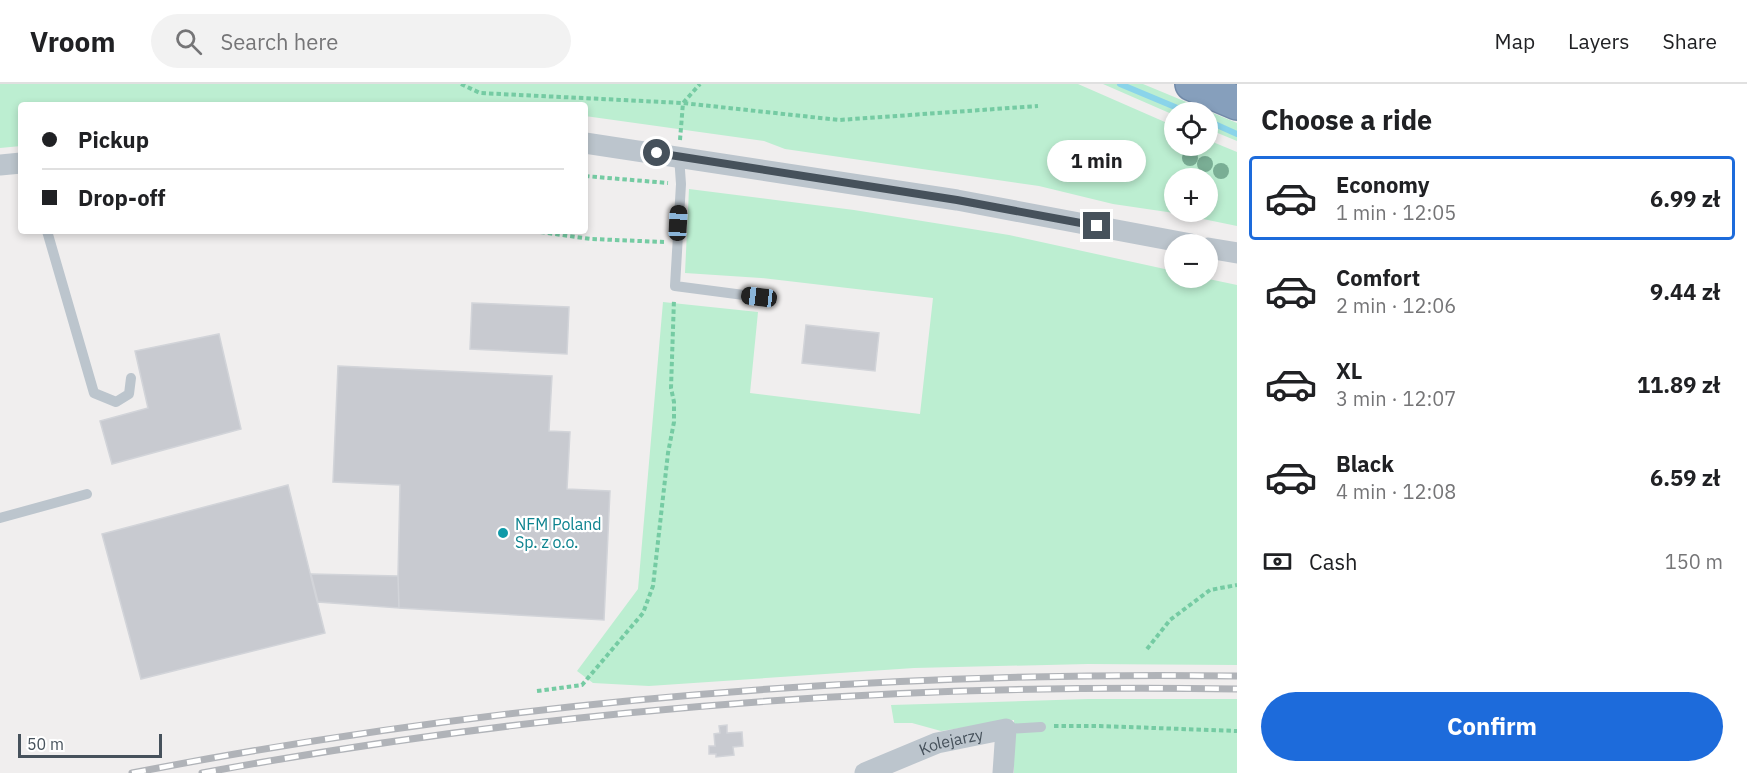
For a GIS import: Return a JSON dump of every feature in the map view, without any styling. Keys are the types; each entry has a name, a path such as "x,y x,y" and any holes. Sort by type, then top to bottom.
{"highway":[{"path":"1192,84 1237,103"}],"street":[{"path":"588,142 957,200 1164,239"},
{"path":"0,165 18,163"},
{"path":"1218,250 1237,254"},
{"path":"1003,773 1006,729"},
{"name":"Kolejarzy","path":"865,773 937,743 1006,729"}],"lane":[{"path":"680,156 681,184 675,286 759,297"},
{"path":"48,234 94,393 116,402 129,394 131,378"},
{"path":"0,518 87,494"},
{"name":"Kolejarzy","path":"1006,729 1041,727"}],"path":[{"path":"461,84 480,93 683,103 839,120 1038,106"},
{"path":"680,156 683,103 700,84"},
{"path":"588,176 681,184"},
{"path":"555,234 591,239 677,243"},
{"path":"537,691 582,685 644,613 652,586 668,453 674,422 671,388 675,286"},
{"path":"1147,649 1170,620 1210,590 1237,585"},
{"path":"1041,727 1100,726 1237,731"}],"green space":[{"path":"0,84 1078,84 1164,122 1164,156 1218,156 1218,144 1237,152 1237,226 1218,222 1218,168 1164,168 1164,212 1113,204 1039,186 785,149 764,141 588,116 588,102 18,102 18,146 0,148"},
{"path":"1103,84 1143,84 1186,102 1164,102 1164,111"},
{"path":"1218,115 1237,123 1237,141 1218,133"},
{"path":"689,189 854,210 1009,235 1164,269 1164,288 1218,288 1218,281 1237,285 1237,665 1088,664 914,668 649,686 593,683 577,671 638,589 663,302 758,312 750,393 920,414 933,298 761,278 685,273"},
{"path":"1088,699 1237,699 1237,773 1014,773 1014,720 941,731 912,723 894,723 891,705"}],"building":[{"path":"472,303 569,307 567,354 470,349"},
{"path":"806,325 879,333 875,371 802,363"},
{"path":"219,334 241,429 112,464 100,421 148,408 135,351"},
{"name":"NFM Poland Sp. z o.o.","path":"338,366 552,376 549,431 570,432 567,489 610,491 604,620 399,608 400,485 333,482"},
{"path":"288,485 325,633 141,679 102,534"},
{"path":"311,574 398,576 399,608 318,602"},
{"path":"727,725 727,733 742,732 743,746 733,747 734,755 716,757 716,754 709,754 709,746 715,746 714,734 720,733 719,726"}],"waterway":[{"path":"1120,84 1164,102"},
{"path":"1218,125 1237,134"}],"railway":[{"path":"132,773 269,748 406,727 682,696 959,679 1237,676"},
{"path":"202,773 458,732 717,705 847,696 977,691 1107,688 1237,689"}],"place":[{"name":"NFM Poland Sp. z o.o.","path":"503,533"}],"route":[{"path":"657,153 957,200 1097,226"}]}
